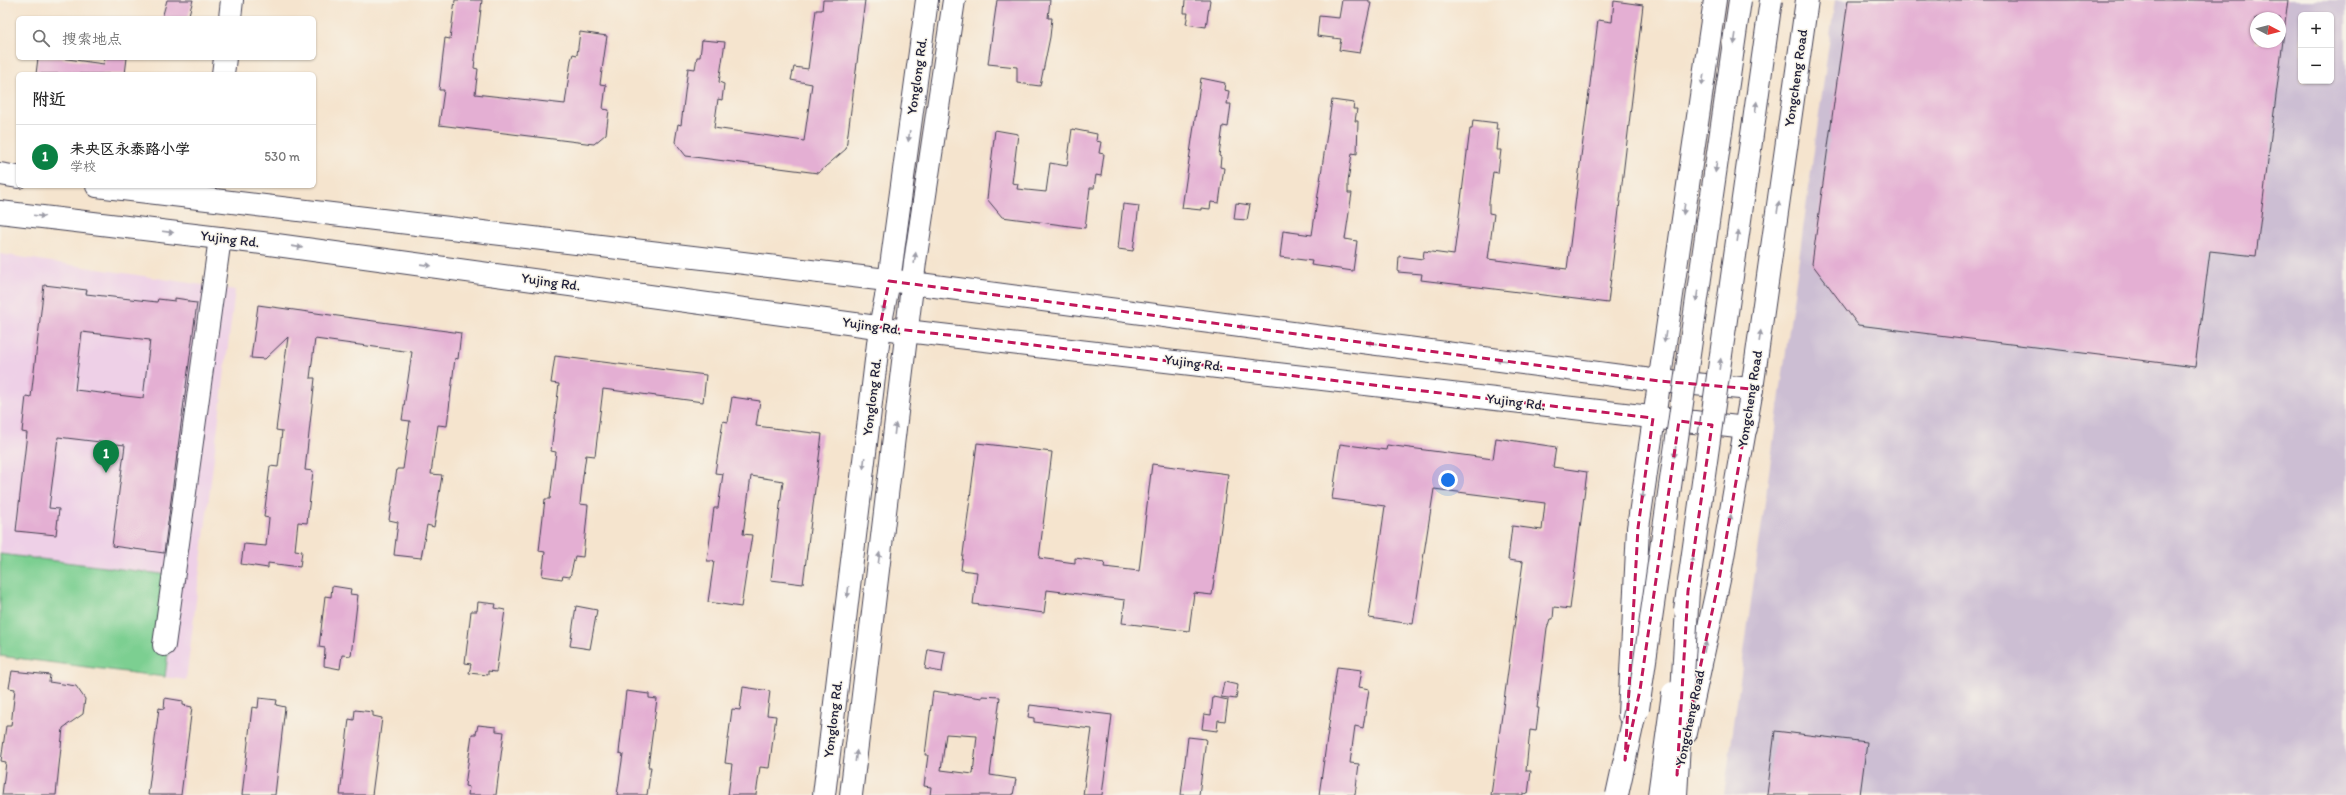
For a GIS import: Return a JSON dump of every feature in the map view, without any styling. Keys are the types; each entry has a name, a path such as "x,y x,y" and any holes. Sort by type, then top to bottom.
{"main road":[{"path":"230,16 232,0"},
{"name":"Yonglong Rd.","path":"824,795 880,327 889,281 928,0"},
{"name":"Yonglong Rd.","path":"851,795 912,283 954,0"},
{"path":"1621,795 1629,714 1638,528 1715,0"},
{"path":"1625,795 1740,0"},
{"path":"1659,795 1771,0"},
{"name":"Yongcheng Road","path":"1673,795 1719,580 1746,428 1806,0"},
{"path":"223,72 225,60"},
{"path":"0,174 16,177"},
{"path":"129,188 208,193 912,283 1659,381 1752,389"},
{"name":"Yujing Rd.","path":"0,212 220,238 880,327 1746,428"},
{"path":"164,645 220,238"},
{"path":"1676,795 1688,591"},
{"path":"1616,795 1640,690"}],"highlighted area":[{"path":"889,281 1659,381 1752,389 1719,580 1677,775 1688,591 1712,425 1679,421 1640,690 1625,760 1638,528 1653,418 880,327"}],"shaded area":[{"path":"1835,0 2346,0 2346,795 1724,795"},
{"path":"0,254 235,290 186,680 0,656"}],"green space":[{"path":"0,554 178,576 165,677 0,656"}],"building":[{"path":"167,0 193,0 189,16 163,16"},
{"path":"455,0 482,0 474,68 478,69 475,94 565,104 571,60 573,54 577,55 580,32 607,36 600,84 606,85 603,109 609,110 606,134 594,144 439,125 444,90 439,90 445,38 450,39"},
{"path":"823,0 865,0 846,149 818,173 686,156 675,142 678,124 681,125 688,68 695,69 697,57 700,57 702,40 725,42 719,82 724,84 722,100 718,99 714,128 804,141 812,84 791,80 794,67 808,69 816,10 822,10"},
{"path":"997,0 1050,0 1048,18 1052,18 1050,37 1040,86 1017,83 1017,67 988,64"},
{"path":"1185,0 1210,0 1206,27 1186,24 1188,13 1184,13"},
{"path":"1342,0 1369,0 1369,3 1371,3 1360,53 1339,50 1341,39 1317,36 1319,16 1339,18"},
{"path":"1848,0 2288,0 2286,16 2286,12 2250,12 2250,48 2282,48 2256,256 2210,251 2195,367 1858,325 1812,264"},
{"path":"1614,1 1643,5 1608,303 1421,280 1422,274 1398,272 1399,256 1423,259 1424,251 1454,255 1470,129 1472,129 1473,120 1497,123 1496,129 1499,129 1497,150 1501,150 1498,173 1493,172 1489,202 1489,213 1494,214 1488,259 1567,269 1598,20 1612,22"},
{"path":"38,60 75,60 104,64 105,60 127,60 125,72 36,72"},
{"path":"1201,78 1225,83 1224,90 1229,91 1227,104 1231,104 1228,127 1223,126 1219,156 1221,157 1220,167 1224,168 1219,203 1211,202 1210,209 1201,208 1201,210 1182,208"},
{"path":"1332,100 1354,103 1353,109 1357,109 1355,121 1358,121 1357,154 1352,153 1348,193 1352,193 1345,239 1357,241 1353,271 1311,265 1312,261 1280,257 1283,231 1312,235"},
{"path":"1072,129 1097,134 1096,141 1101,142 1099,153 1104,154 1101,176 1096,175 1094,188 1090,188 1085,228 1002,217 987,199 995,130 1018,134 1012,183 1018,184 1017,189 1046,192 1050,163 1067,166"},
{"path":"1236,203 1250,205 1247,220 1234,219"},
{"path":"1123,204 1139,206 1133,251 1118,249"},
{"path":"44,285 87,290 86,294 157,302 158,299 175,301 175,298 197,303 164,553 112,546 125,445 58,437 49,508 59,509 56,535 16,531 27,433 22,432 26,396 31,397","holes":["82,332 150,340 143,398 75,390"]},
{"path":"258,305 461,333 458,359 455,358 447,426 438,425 434,451 431,474 442,475 434,527 427,525 421,558 394,555 398,522 389,520 397,469 403,469 410,421 402,420 412,352 315,339 310,378 315,378 305,470 313,471 307,523 298,522 295,550 302,551 300,567 268,563 268,568 241,564 244,544 266,546 269,518 264,517 270,466 278,467 282,431 276,430 288,337 265,359 251,358"},
{"path":"555,356 706,375 703,402 603,389 595,456 586,455 583,476 580,504 588,505 583,557 575,556 570,577 563,576 562,579 542,576 545,552 539,551 545,499 550,499 556,452 551,451 559,384 551,383"},
{"path":"732,397 760,401 756,426 822,434 803,584 771,580 783,481 751,476 743,534 752,535 741,607 708,602 714,561 707,561 714,508 718,508 723,474 715,473 723,421 728,422"},
{"path":"1496,438 1556,447 1553,467 1587,472 1570,609 1554,607 1553,619 1550,619 1547,628 1537,708 1539,708 1536,731 1530,730 1526,771 1531,771 1528,794 1523,793 1523,795 1491,795 1523,562 1508,560 1512,526 1542,530 1545,503 1434,489 1413,624 1369,618 1385,506 1332,499 1340,444 1386,450 1387,445 1493,459"},
{"path":"977,443 1052,452 1039,558 1075,563 1075,558 1105,562 1104,567 1139,571 1152,464 1228,474 1212,595 1194,593 1189,631 1122,623 1125,600 1047,590 1044,613 973,604 977,572 961,570"},
{"path":"332,586 351,589 350,594 358,595 351,656 342,655 340,669 324,666 325,648 319,647 325,596 331,597"},
{"path":"478,602 496,604 495,608 505,610 496,672 488,671 488,675 469,673 471,664 465,663 471,611 477,611"},
{"path":"576,606 597,610 590,649 570,646"},
{"path":"928,649 945,652 942,672 925,669"},
{"path":"1337,667 1362,670 1359,687 1369,689 1363,728 1355,726 1350,763 1359,764 1355,795 1319,795"},
{"path":"12,671 50,675 49,682 76,686 85,699 83,714 63,728 56,795 2,795 6,762 1,761 6,726 11,726 15,689 9,688"},
{"path":"1224,682 1238,685 1236,699 1221,697"},
{"path":"743,687 770,691 767,715 776,716 771,754 769,768 760,767 756,795 728,795 732,764 725,763 732,709 740,710"},
{"path":"626,691 649,694 649,698 657,699 648,767 651,767 647,795 617,795 623,754 619,753"},
{"path":"933,691 982,698 982,696 1000,697 990,775 1016,779 1013,795 930,795 931,787 924,786 928,755 925,755","holes":["946,734 977,736 973,774 941,770"]},
{"path":"1213,697 1228,700 1225,721 1218,720 1217,731 1202,729 1204,714 1211,715"},
{"path":"165,698 183,701 183,705 192,707 181,795 148,795 159,708 164,709"},
{"path":"259,698 277,700 276,705 285,707 275,795 242,795 252,707 258,708"},
{"path":"1030,705 1112,715 1102,795 1083,795 1092,729 1034,722 1034,718 1028,717"},
{"path":"355,710 373,712 373,716 382,718 372,795 340,795 349,719 354,720"},
{"path":"478,725 496,727 496,731 504,732 496,795 468,795 469,787 465,786 472,734 476,734"},
{"path":"1775,731 1867,742 1860,795 1767,795"},
{"path":"1188,737 1206,739 1199,795 1181,795"}],"place":[{"name":"未央区永泰路小学","path":"106,473"}]}
